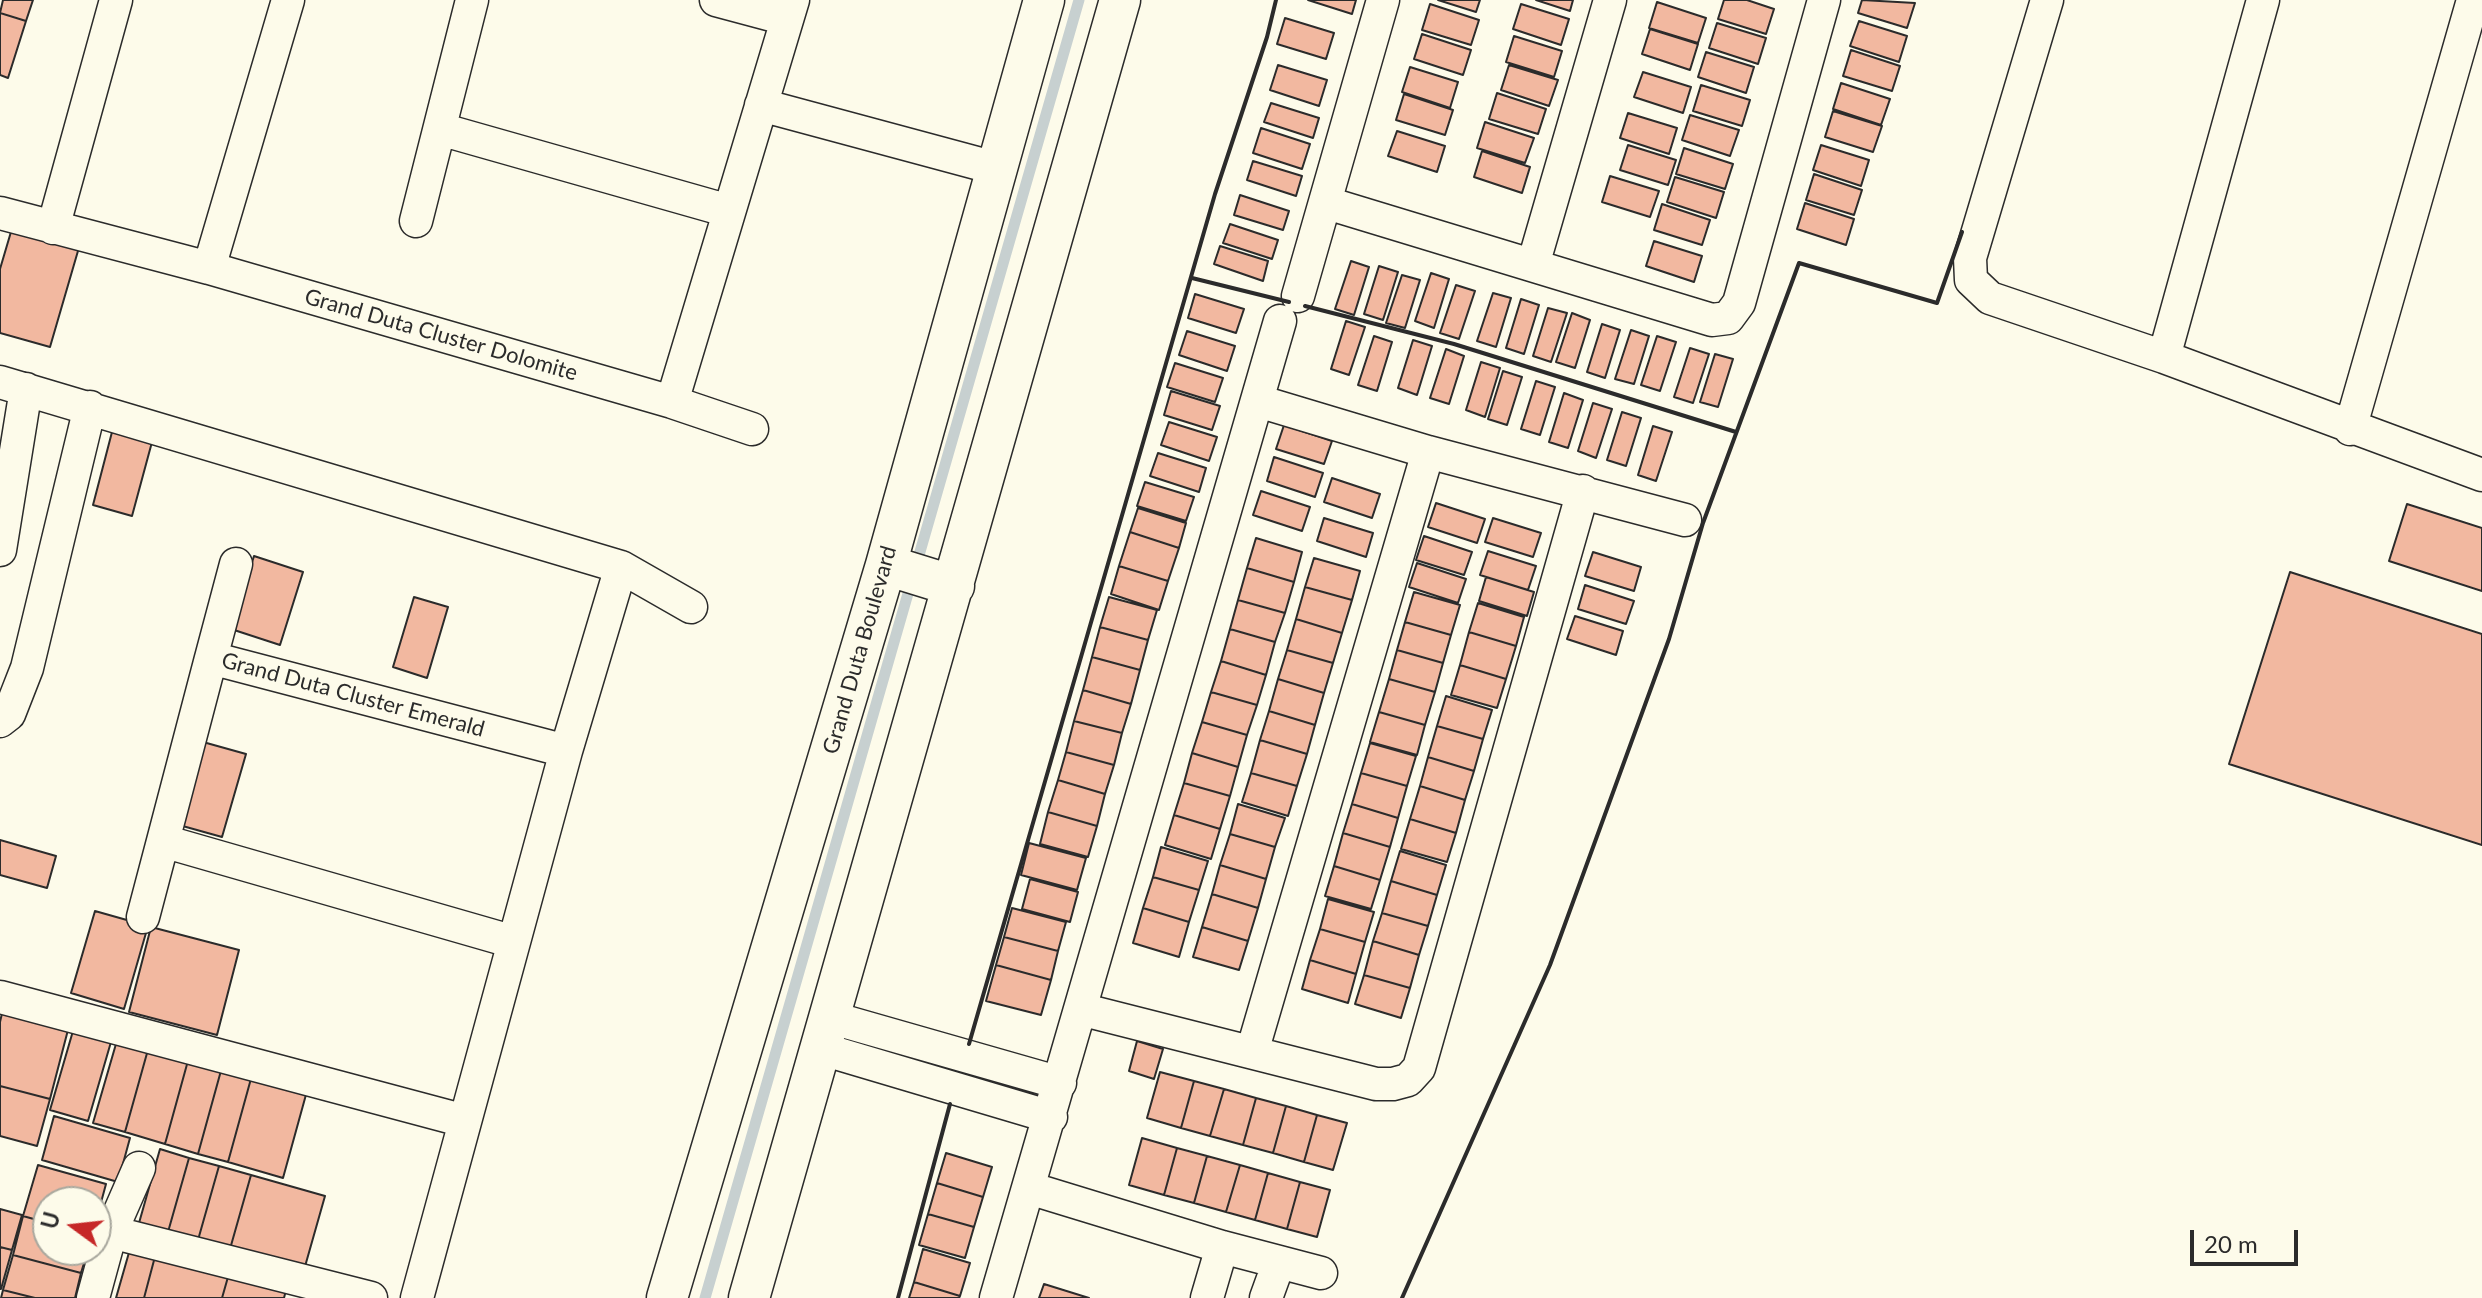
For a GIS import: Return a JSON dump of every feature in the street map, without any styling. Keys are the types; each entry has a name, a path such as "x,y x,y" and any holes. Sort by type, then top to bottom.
{"street":[{"path":"53,228 116,0"},
{"path":"209,268 288,0"},
{"path":"416,221 472,0"},
{"path":"672,402 790,10 716,0"},
{"name":"Grand Duta Boulevard","path":"749,1298 826,1033 918,575 995,168 1044,0"},
{"name":"Grand Duta Boulevard","path":"667,1298 1120,0"},
{"path":"996,1298 1258,401 1327,203 1383,0"},
{"path":"1533,265 1610,0"},
{"path":"1327,203 1712,320 1728,318 1739,303 1824,0"},
{"path":"2047,0 1970,258 1971,280 1990,298 2164,357 2350,429 2482,475"},
{"path":"2164,357 2263,0"},
{"path":"2350,429 2473,0"},
{"path":"761,105 995,168"},
{"path":"440,129 729,211"},
{"name":"Grand Duta Cluster Dolomite","path":"0,213 209,268 672,402 752,429"},
{"path":"0,550 13,386 621,567 691,607"},
{"path":"1258,401 1428,452 1685,520"},
{"path":"0,721 9,714 27,668 90,407"},
{"path":"1252,1052 1428,452"},
{"path":"1080,1009 1376,1084 1408,1080 1419,1068 1583,491"},
{"path":"211,658 236,564"},
{"path":"417,1298 566,751 621,567"},
{"name":"Grand Duta Cluster Emerald","path":"143,917 211,658 566,751"},
{"path":"163,841 514,942"},
{"path":"0,997 465,1121"},
{"path":"826,1033 1060,1083"},
{"path":"826,1033 1051,1117"},
{"path":"112,1230 139,1168"},
{"path":"1029,1188 1222,1247 1321,1273"},
{"path":"112,1232 371,1298"},
{"path":"1207,1298 1222,1247"},
{"path":"1266,1298 1279,1262"},
{"path":"93,1298 102,1266"}],"building":[{"path":"3,0 33,0 26,21 0,13"},
{"path":"1308,0 1356,0 1352,14"},
{"path":"1438,0 1480,0 1476,12"},
{"path":"1536,0 1573,0 1570,11"},
{"path":"1724,0 1747,0 1774,9 1766,34 1718,19"},
{"path":"1862,0 1915,3 1907,28 1858,13"},
{"path":"1657,2 1706,18 1698,43 1649,28"},
{"path":"1430,4 1479,20 1471,45 1422,30"},
{"path":"1521,4 1569,19 1561,45 1513,29"},
{"path":"0,13 26,21 8,78 0,75"},
{"path":"1285,18 1334,33 1326,59 1277,44"},
{"path":"1859,21 1907,36 1899,62 1850,46"},
{"path":"1717,23 1766,38 1758,64 1709,48"},
{"path":"1650,29 1698,44 1690,70 1642,54"},
{"path":"1422,34 1471,50 1463,75 1414,59"},
{"path":"1514,36 1562,51 1554,77 1506,62"},
{"path":"1851,50 1900,66 1892,91 1843,76"},
{"path":"1706,52 1754,67 1746,93 1698,77"},
{"path":"1278,65 1327,80 1319,106 1270,90"},
{"path":"1509,65 1558,80 1549,106 1501,90"},
{"path":"1410,67 1458,82 1450,108 1402,92"},
{"path":"1643,72 1691,87 1683,113 1634,97"},
{"path":"1841,83 1890,99 1881,125 1833,109"},
{"path":"1701,85 1750,100 1742,126 1693,111"},
{"path":"1497,93 1546,109 1538,134 1489,119"},
{"path":"1404,94 1453,110 1445,135 1396,120"},
{"path":"1271,103 1319,118 1313,138 1264,122"},
{"path":"1833,111 1882,126 1873,152 1825,137"},
{"path":"1628,113 1677,128 1669,154 1620,138"},
{"path":"1690,115 1739,130 1730,156 1682,140"},
{"path":"1485,122 1534,138 1525,163 1477,148"},
{"path":"1261,128 1310,144 1302,169 1253,153"},
{"path":"1397,131 1445,146 1437,172 1388,156"},
{"path":"1628,145 1676,160 1668,185 1620,170"},
{"path":"1821,145 1869,160 1861,186 1813,170"},
{"path":"1684,148 1733,164 1725,189 1676,174"},
{"path":"1482,151 1530,167 1522,193 1474,177"},
{"path":"1253,161 1302,176 1296,196 1247,180"},
{"path":"1814,174 1862,190 1854,215 1806,200"},
{"path":"1610,176 1659,191 1650,217 1602,202"},
{"path":"1675,177 1724,192 1716,218 1667,202"},
{"path":"1240,195 1289,211 1283,230 1234,215"},
{"path":"1805,203 1854,219 1846,245 1797,229"},
{"path":"1662,204 1710,220 1702,245 1654,230"},
{"path":"1230,224 1278,240 1272,259 1223,243"},
{"path":"13,225 80,244 50,347 0,333 0,269"},
{"path":"1654,241 1702,256 1694,282 1646,266"},
{"path":"1220,246 1268,261 1263,281 1214,264"},
{"path":"1351,261 1369,267 1354,315 1335,309"},
{"path":"1379,266 1398,272 1383,320 1364,314"},
{"path":"1431,273 1449,279 1434,328 1415,321"},
{"path":"1402,275 1420,280 1405,328 1386,323"},
{"path":"1456,285 1475,291 1459,339 1440,333"},
{"path":"1493,293 1511,298 1496,347 1477,341"},
{"path":"1195,294 1244,309 1236,333 1188,318"},
{"path":"1521,299 1539,305 1524,354 1506,348"},
{"path":"1548,308 1567,313 1551,362 1533,356"},
{"path":"1572,313 1590,320 1575,368 1556,362"},
{"path":"1346,321 1365,327 1349,375 1331,369"},
{"path":"1602,324 1620,330 1605,378 1587,372"},
{"path":"1631,330 1649,336 1634,384 1615,379"},
{"path":"1187,331 1235,346 1227,371 1179,355"},
{"path":"1374,336 1392,342 1377,391 1358,385"},
{"path":"1657,336 1676,342 1660,391 1641,385"},
{"path":"1413,340 1432,346 1417,395 1398,388"},
{"path":"1690,348 1709,354 1693,403 1674,397"},
{"path":"1446,349 1464,356 1449,404 1430,398"},
{"path":"1715,354 1733,359 1718,407 1700,402"},
{"path":"1481,362 1500,368 1485,417 1466,410"},
{"path":"1175,363 1223,378 1215,402 1167,387"},
{"path":"1503,371 1522,377 1507,425 1488,419"},
{"path":"1536,381 1555,387 1540,435 1521,429"},
{"path":"1171,391 1220,406 1212,430 1164,415"},
{"path":"1564,393 1583,400 1568,448 1549,442"},
{"path":"1593,403 1612,409 1596,458 1578,451"},
{"path":"1622,412 1641,418 1626,466 1607,460"},
{"path":"1169,422 1217,437 1209,461 1161,445"},
{"path":"1284,425 1332,441 1324,464 1276,449"},
{"path":"1653,426 1672,432 1656,481 1638,475"},
{"path":"112,432 152,442 132,516 93,505"},
{"path":"1158,453 1206,468 1199,492 1150,476"},
{"path":"1274,457 1323,473 1315,497 1267,481"},
{"path":"1332,478 1380,494 1372,518 1324,502"},
{"path":"1145,482 1194,497 1186,521 1137,506"},
{"path":"1261,491 1310,507 1302,531 1253,515"},
{"path":"1436,503 1485,519 1477,543 1428,527"},
{"path":"2407,504 2482,528 2482,591 2389,561"},
{"path":"1138,508 1186,523 1179,548 1130,532"},
{"path":"1324,518 1373,533 1366,557 1317,541"},
{"path":"1493,518 1541,533 1533,557 1485,542"},
{"path":"1130,532 1179,548 1168,581 1119,566"},
{"path":"1424,536 1472,552 1464,575 1416,560"},
{"path":"1256,538 1302,552 1294,582 1247,568"},
{"path":"1488,551 1536,566 1528,590 1480,575"},
{"path":"1593,552 1641,567 1634,591 1585,576"},
{"path":"254,556 303,572 280,645 231,629"},
{"path":"1314,558 1360,571 1352,600 1305,587"},
{"path":"1417,563 1466,579 1458,603 1409,587"},
{"path":"1119,566 1168,581 1159,610 1111,594"},
{"path":"1247,568 1294,582 1285,613 1238,600"},
{"path":"2290,572 2482,634 2482,845 2229,764"},
{"path":"1486,577 1534,592 1527,616 1479,601"},
{"path":"1585,585 1634,601 1626,624 1578,609"},
{"path":"1305,587 1352,600 1342,633 1296,619"},
{"path":"1414,592 1460,605 1451,635 1405,622"},
{"path":"414,597 448,607 427,678 393,667"},
{"path":"1109,597 1157,610 1148,640 1100,627"},
{"path":"1238,600 1285,613 1275,642 1230,629"},
{"path":"1478,603 1524,617 1516,646 1469,632"},
{"path":"1575,616 1623,631 1616,655 1567,639"},
{"path":"1296,619 1342,633 1333,663 1287,650"},
{"path":"1405,622 1451,635 1443,663 1397,650"},
{"path":"1100,627 1148,640 1140,670 1092,657"},
{"path":"1230,629 1275,642 1266,675 1221,661"},
{"path":"1469,632 1516,646 1506,679 1460,665"},
{"path":"1287,650 1333,663 1324,693 1278,679"},
{"path":"1397,650 1443,663 1435,692 1389,679"},
{"path":"1092,657 1140,670 1131,704 1083,690"},
{"path":"1221,661 1266,675 1257,705 1211,692"},
{"path":"1460,665 1506,679 1497,708 1451,695"},
{"path":"1278,679 1324,693 1315,725 1269,711"},
{"path":"1389,679 1435,692 1425,725 1379,712"},
{"path":"1083,690 1131,704 1122,733 1074,721"},
{"path":"1211,692 1257,705 1247,735 1202,722"},
{"path":"1446,696 1492,710 1483,739 1437,726"},
{"path":"1269,711 1315,725 1307,754 1260,740"},
{"path":"1379,712 1425,725 1417,755 1370,742"},
{"path":"1074,721 1122,733 1114,765 1066,752"},
{"path":"1202,722 1247,735 1238,767 1192,753"},
{"path":"1437,726 1483,739 1474,771 1428,757"},
{"path":"1260,740 1307,754 1297,786 1251,773"},
{"path":"203,742 246,754 222,837 179,825"},
{"path":"1370,743 1416,756 1407,786 1361,773"},
{"path":"1066,752 1114,765 1105,794 1058,780"},
{"path":"1192,753 1238,767 1230,796 1184,783"},
{"path":"1428,757 1474,771 1465,800 1420,786"},
{"path":"1251,773 1297,786 1288,816 1242,802"},
{"path":"1361,773 1407,786 1398,818 1352,804"},
{"path":"1058,780 1105,794 1097,826 1048,812"},
{"path":"1184,783 1230,796 1220,829 1174,815"},
{"path":"1420,786 1465,800 1456,833 1410,819"},
{"path":"1238,804 1285,818 1275,847 1230,834"},
{"path":"1352,804 1398,818 1390,847 1343,833"},
{"path":"1048,812 1097,826 1088,857 1040,844"},
{"path":"1174,815 1220,829 1211,859 1165,845"},
{"path":"1410,819 1456,833 1447,862 1401,849"},
{"path":"1343,833 1390,847 1380,880 1334,866"},
{"path":"1230,834 1275,847 1266,879 1220,865"},
{"path":"0,840 56,856 47,888 0,875"},
{"path":"1029,843 1086,858 1077,890 1021,875"},
{"path":"1161,847 1208,861 1199,890 1153,877"},
{"path":"1400,851 1446,865 1437,895 1391,881"},
{"path":"1220,865 1266,879 1258,908 1212,894"},
{"path":"1334,866 1380,880 1371,909 1325,896"},
{"path":"1153,877 1199,890 1189,922 1143,908"},
{"path":"1030,879 1078,892 1070,922 1022,909"},
{"path":"1391,881 1437,895 1428,926 1382,913"},
{"path":"1212,894 1258,908 1248,941 1202,927"},
{"path":"1328,899 1374,912 1365,942 1320,929"},
{"path":"1012,908 1066,922 1058,951 1004,937"},
{"path":"1143,908 1189,922 1179,957 1133,943"},
{"path":"95,911 148,926 124,1009 71,993"},
{"path":"1382,913 1428,926 1419,955 1373,941"},
{"path":"151,927 239,950 217,1035 129,1012"},
{"path":"1202,927 1248,941 1239,970 1193,957"},
{"path":"1320,929 1365,942 1356,974 1310,960"},
{"path":"1004,937 1058,951 1051,980 996,965"},
{"path":"1373,941 1419,955 1410,988 1364,975"},
{"path":"1310,960 1356,974 1348,1003 1302,989"},
{"path":"996,965 1051,980 1041,1015 986,1001"},
{"path":"1364,975 1410,988 1401,1018 1355,1004"},
{"path":"3,1009 69,1026 50,1099 0,1086 0,1022"},
{"path":"75,1024 113,1035 88,1121 50,1110"},
{"path":"118,1037 149,1046 125,1132 93,1123"},
{"path":"1137,1041 1163,1049 1154,1079 1129,1071"},
{"path":"149,1046 189,1057 165,1144 125,1132"},
{"path":"189,1057 222,1067 198,1154 165,1144"},
{"path":"222,1067 252,1075 228,1162 198,1154"},
{"path":"1160,1072 1194,1081 1181,1128 1147,1118"},
{"path":"252,1075 307,1091 283,1178 228,1162"},
{"path":"1194,1081 1224,1089 1210,1136 1181,1128"},
{"path":"0,1086 50,1099 37,1146 0,1136"},
{"path":"1224,1089 1256,1098 1243,1145 1210,1136"},
{"path":"1256,1098 1286,1106 1273,1153 1243,1145"},
{"path":"1286,1106 1317,1115 1304,1162 1273,1153"},
{"path":"1317,1115 1347,1123 1333,1170 1304,1162"},
{"path":"54,1116 130,1138 118,1182 42,1160"},
{"path":"1142,1138 1177,1148 1164,1195 1129,1185"},
{"path":"1177,1148 1207,1156 1194,1203 1164,1195"},
{"path":"160,1149 189,1158 168,1232 139,1223"},
{"path":"946,1153 992,1167 983,1197 937,1183"},
{"path":"1207,1156 1240,1165 1226,1212 1194,1203"},
{"path":"189,1158 219,1166 198,1240 168,1232"},
{"path":"38,1165 106,1184 32,1186 32,1219 23,1216"},
{"path":"1240,1165 1268,1173 1255,1220 1226,1212"},
{"path":"219,1166 251,1175 230,1249 198,1240"},
{"path":"1268,1173 1300,1182 1287,1229 1255,1220"},
{"path":"251,1175 325,1196 304,1270 230,1249"},
{"path":"1300,1182 1330,1190 1317,1237 1287,1229"},
{"path":"937,1183 983,1197 974,1227 928,1214"},
{"path":"0,1209 22,1215 12,1250 0,1247"},
{"path":"928,1214 974,1227 965,1258 919,1245"},
{"path":"23,1216 32,1219 32,1260 13,1255"},
{"path":"132,1242 157,1249 144,1298 116,1298"},
{"path":"0,1247 12,1250 1,1289 0,1289"},
{"path":"157,1249 230,1270 222,1298 144,1298"},
{"path":"923,1249 970,1263 960,1296 914,1282"},
{"path":"13,1255 32,1260 32,1266 55,1266 81,1273 75,1298 35,1298 3,1290"},
{"path":"55,1266 83,1266 81,1273"},
{"path":"230,1270 287,1286 284,1298 222,1298"},
{"path":"914,1282 960,1296 909,1298"},
{"path":"1044,1284 1089,1298 1039,1298"},
{"path":"3,1290 35,1298 1,1298"}],"waterway":[{"path":"705,1298 1079,0"}],"wall":[{"path":"969,1044 1215,194 1267,37 1276,0"},
{"path":"1402,1298 1550,965 1669,639 1703,523 1799,263 1937,303 1962,232"},
{"path":"1192,278 1289,302"},
{"path":"1305,306 1454,344 1736,432"},
{"path":"898,1298 950,1104"}]}
